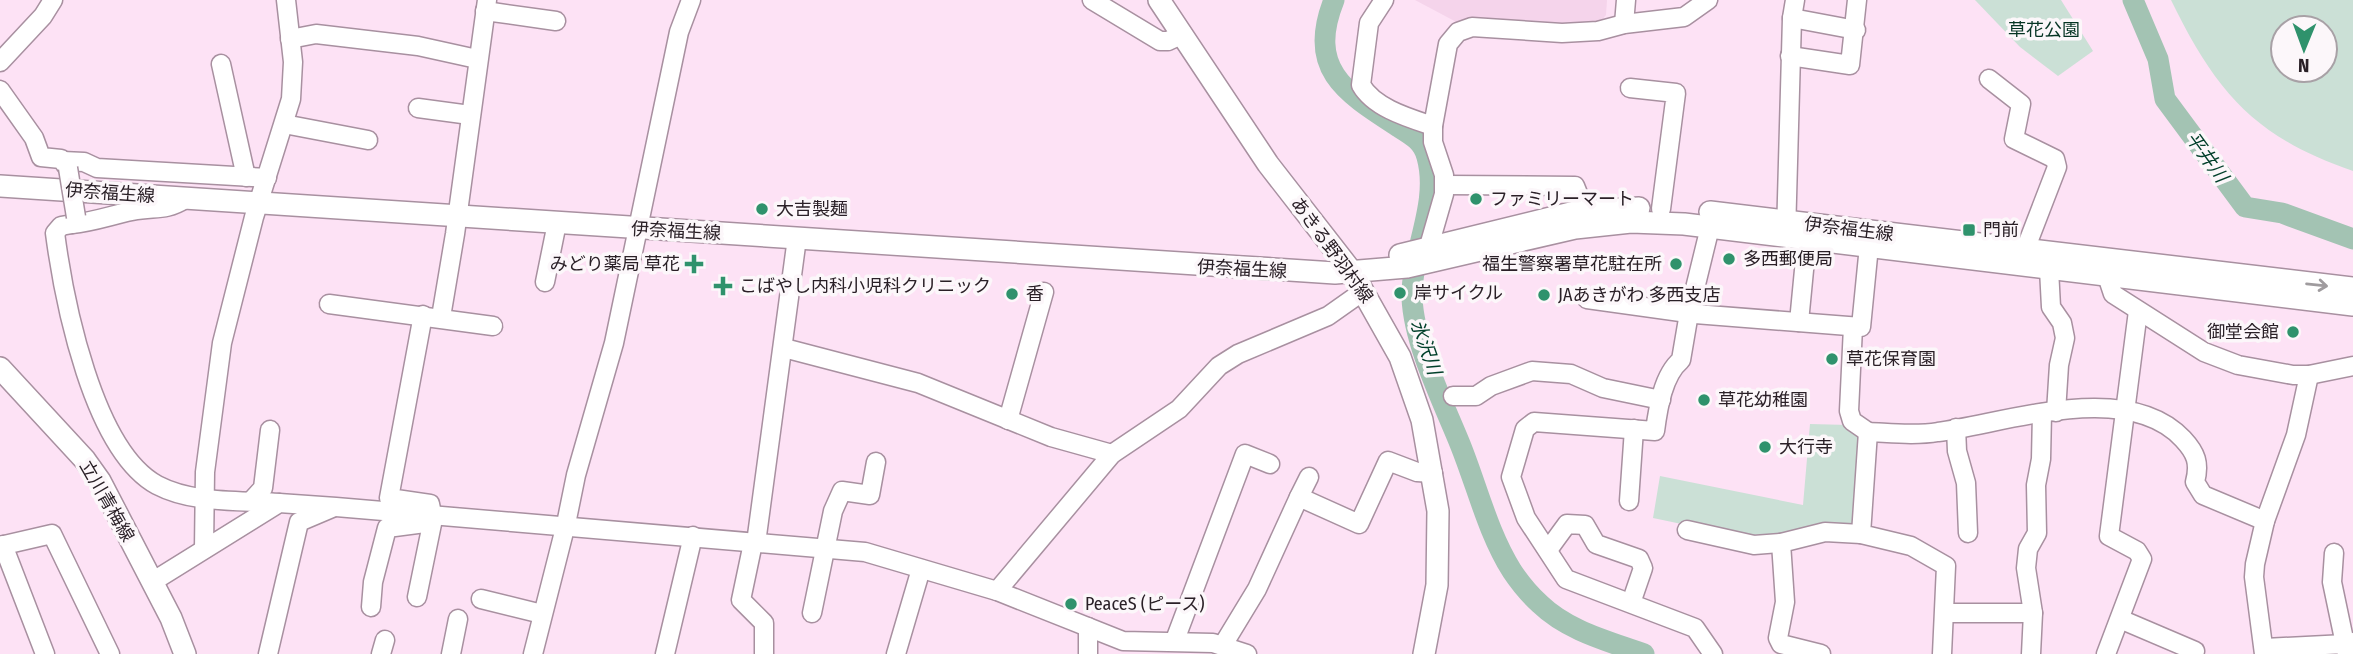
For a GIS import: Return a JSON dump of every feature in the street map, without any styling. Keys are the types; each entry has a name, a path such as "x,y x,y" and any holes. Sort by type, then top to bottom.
{"main road":[{"name":"あきる野羽村線","path":"1159,0 1268,164 1352,272 1390,336 1408,377 1422,420 1438,511 1438,564 1433,611 1424,654"},
{"name":"伊奈福生線","path":"0,186 1219,267 1352,272 1575,228 1631,222 2025,250 2108,269 2353,304"},
{"name":"伊奈福生線","path":"1419,257 1585,211 1661,209 1869,246 2049,269 2108,269 2353,288"},
{"name":"立川青梅線","path":"0,368 85,460 100,481 152,582 185,654"}],"street":[{"path":"0,62 43,16 53,0"},
{"path":"204,549 210,422 222,343 258,203 290,99 293,61 286,0"},
{"path":"1092,0 1160,41 1168,41 1183,34"},
{"path":"1384,0 1369,23 1361,90 1398,114 1433,126"},
{"path":"1624,24 1626,0"},
{"path":"1419,257 1445,185 1433,142 1433,126 1448,44 1462,29 1562,33 1598,31 1624,24 1684,17 1709,0"},
{"path":"1795,0 1790,56 1793,232 1799,322"},
{"path":"1790,56 1850,65 1856,30 1857,0"},
{"path":"533,654 576,475 614,343 683,5"},
{"path":"417,597 432,514 430,504 389,498 457,216 486,6 556,21"},
{"path":"1792,18 1856,30"},
{"path":"290,39 316,34 418,46 477,59"},
{"path":"222,64 246,177"},
{"path":"1989,79 2021,104 2014,139 2055,159 2057,167 2025,250"},
{"path":"1630,88 1683,94 1661,209"},
{"path":"0,90 34,138 41,157 65,164 84,162 97,168 267,178"},
{"path":"418,108 470,115"},
{"path":"284,124 368,139"},
{"path":"65,164 74,220"},
{"path":"1445,185 1575,186 1585,211"},
{"path":"185,199 169,209 129,211 103,220 74,220 61,226 55,233 62,293 92,390 117,442 136,468 157,485 205,498 566,524 826,549 891,558 997,591 1123,640 1175,640 1223,645 1247,654"},
{"path":"545,282 557,223"},
{"path":"1710,227 1689,313 1681,360 1672,368 1661,400 1655,431 1534,422 1525,429 1511,477 1526,518 1566,579 1695,628 1713,654"},
{"path":"764,654 764,623 741,600 755,543 784,348 797,238"},
{"path":"1587,299 1689,313 1861,327 1869,246"},
{"path":"2031,654 2033,613 2026,568 2028,549 2037,533 2036,485 2065,338 2062,323 2051,307 2049,269"},
{"path":"2108,269 2113,294 2204,352 2261,371 2309,375 2352,372"},
{"path":"1008,420 1044,292"},
{"path":"997,591 1112,454 1179,409 1219,366 1328,316 1362,292"},
{"path":"330,304 493,326"},
{"path":"2106,654 2143,559 2137,551 2109,536 2123,409 2138,311"},
{"path":"1853,327 1849,411 1852,421 1868,432 1911,434 2049,412 2123,409 2165,425 2188,445 2198,463 2195,482 2203,495 2266,521"},
{"path":"784,348 918,383 1051,437 1112,454"},
{"path":"1453,396 1476,396 1490,386 1532,371 1571,374 1603,387 1661,400"},
{"path":"2309,375 2296,435 2266,521 2254,577 2264,651 2348,647 2332,582 2334,552"},
{"path":"1956,428 1957,451 1966,483 1968,533"},
{"path":"1629,501 1634,429"},
{"path":"251,501 263,488 270,430"},
{"path":"1861,534 1868,432"},
{"path":"1175,640 1245,454 1270,464"},
{"path":"1299,497 1359,524 1388,461 1417,472 1433,473"},
{"path":"812,613 833,512 842,491 870,495 876,462"},
{"path":"1223,645 1257,589 1309,477"},
{"path":"152,582 279,503"},
{"path":"268,654 299,522 336,507"},
{"path":"371,607 373,582 387,528 425,523 432,514"},
{"path":"1548,550 1567,524 1585,525 1596,544 1639,559 1643,568 1631,603"},
{"path":"1687,530 1754,545 1781,543 1825,532 1861,534 1911,547 1946,566 1942,654"},
{"path":"45,654 2,546 52,534 110,654"},
{"path":"665,654 693,536"},
{"path":"1781,543 1785,602 1778,638 1781,644 1821,654"},
{"path":"896,654 920,569"},
{"path":"481,599 542,614"},
{"path":"1945,613 2033,613"},
{"path":"451,654 458,619"},
{"path":"2120,619 2195,651"},
{"path":"1088,627 1088,654"}],"shaded area":[{"path":"1415,0 1607,0 1606,15 1598,25 1462,25"}],"green space":[{"name":"草花公園","path":"1975,0 2061,0 2093,51 2058,76 2020,47"},
{"path":"2171,0 2353,0 2353,171 2289,143 2264,126 2222,86 2204,61"},
{"path":"1810,424 1849,425 1859,434 1861,526 1753,539 1653,518 1660,476 1803,505"}],"waterway":[{"name":"氷沢川","path":"1334,0 1327,24 1325,45 1328,62 1336,77 1363,103 1417,140 1427,157 1430,192 1413,280 1414,316 1430,372 1496,541 1518,580 1551,613 1589,634 1644,654"},
{"name":"平井川","path":"2133,0 2158,59 2165,99 2245,207 2282,213 2353,239"}],"place":[{"name":"ファミリーマート","path":"1476,199"},
{"name":"大吉製麺","path":"762,209"},
{"name":"門前","path":"1969,230"},
{"name":"多西郵便局","path":"1729,259"},
{"name":"みどり薬局 草花","path":"694,264"},
{"name":"福生警察署草花駐在所","path":"1676,264"},
{"name":"こばやし内科小児科クリニック","path":"723,286"},
{"name":"岸サイクル","path":"1400,293"},
{"name":"香","path":"1012,294"},
{"name":"JAあきがわ 多西支店","path":"1544,295"},
{"name":"御堂会館","path":"2293,332"},
{"name":"草花保育園","path":"1832,359"},
{"name":"草花幼稚園","path":"1704,400"},
{"name":"大行寺","path":"1765,447"},
{"name":"PeaceS (ピース)","path":"1071,604"}]}
